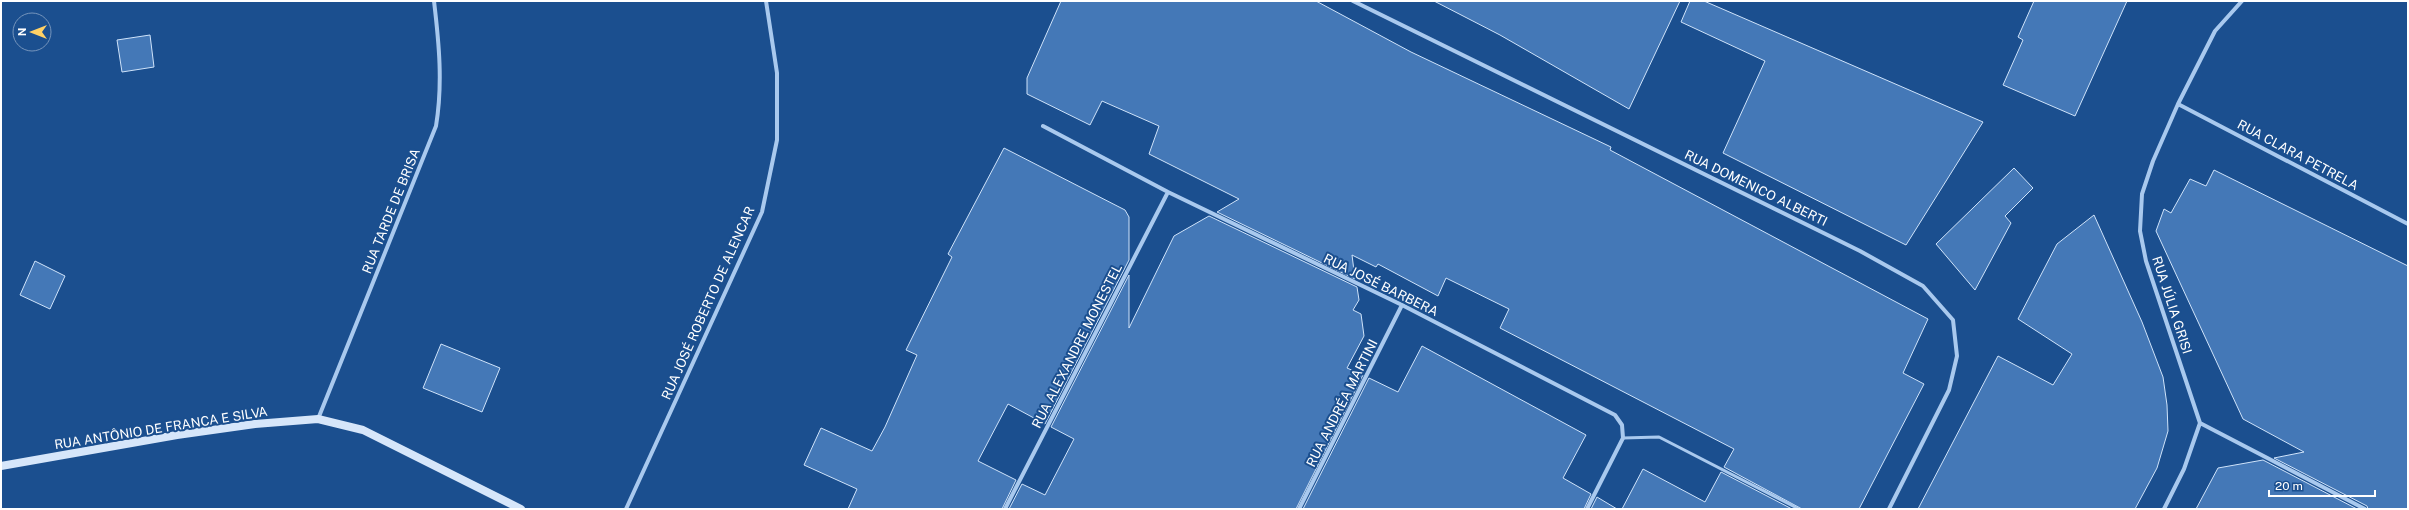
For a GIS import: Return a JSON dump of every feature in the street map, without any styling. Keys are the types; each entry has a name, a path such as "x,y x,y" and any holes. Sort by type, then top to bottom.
{"main road":[{"name":"RUA ANTÔNIO DE FRANCA E SILVA","path":"1,466 177,435 255,424 318,419 363,430 521,509"}],"street":[{"name":"RUA TARDE DE BRISA","path":"318,419 436,126 441,98 440,52 434,1"},
{"name":"RUA JOSÉ ROBERTO DE ALENCAR","path":"626,509 762,212 777,140 777,74 766,1"},
{"name":"RUA DOMENICO ALBERTI","path":"1353,1 1860,250 1923,286 1953,320 1957,356 1949,390 1889,509"},
{"name":"RUA JÚLIA GRISI","path":"2200,423 2146,261 2140,231 2142,194 2152,162 2178,104 2215,31 2242,1"},
{"name":"RUA CLARA PETRELA","path":"2178,104 2408,224"},
{"name":"RUA JOSÉ BARBERA","path":"1043,126 1168,192 1402,305 1615,414 1622,425 1623,438"},
{"name":"RUA ALEXANDRE MONESTEL","path":"1004,509 1168,192"},
{"name":"RUA ANDRÉA MARTINI","path":"1299,509 1402,305"},
{"path":"2164,509 2184,469 2200,423 2364,509"},
{"path":"1587,509 1623,438"}],"lane":[{"path":"1623,438 1659,437 1799,509"}],"building":[{"path":"1061,1 1316,1 1411,52 1611,147 1610,150 1928,319 1903,373 1924,384 1859,509 1802,509 1724,467 1734,449 1500,328 1509,309 1446,278 1438,296 1378,264 1376,267 1352,255 1355,279 1217,212 1239,199 1149,154 1159,126 1102,101 1090,125 1027,94 1027,78"},
{"path":"1434,1 1680,1 1629,109 1500,35"},
{"path":"1690,1 1704,1 1983,122 1906,245 1723,153 1765,61 1681,22"},
{"path":"2034,1 2127,1 2075,116 2003,85 2023,40 2018,37"},
{"path":"150,35 154,67 122,72 117,40"},
{"path":"1004,148 1125,210 1129,217 1129,260 1045,424 1008,404 978,461 1016,480 1002,509 848,509 857,489 804,465 821,428 872,451 885,427 917,355 906,350 952,257 948,254"},
{"path":"2014,168 2033,188 2005,216 2011,223 1975,290 1936,244"},
{"path":"2214,170 2408,266 2408,509 2368,509 2367,506 2274,458 2304,452 2243,419 2156,231 2164,209 2171,213 2190,179 2206,186"},
{"path":"2094,215 2142,322 2163,377 2167,405 2168,431 2157,468 2135,509 1918,509 1998,356 2053,385 2072,354 2018,319 2057,244"},
{"path":"1209,216 1357,287 1359,300 1353,310 1361,314 1364,336 1347,368 1363,375 1296,509 1009,509 1022,484 1045,495 1074,439 1051,427 1129,275 1129,328 1174,236"},
{"path":"35,261 65,276 50,309 20,295"},
{"path":"441,344 500,368 482,412 423,388"},
{"path":"1422,346 1586,435 1563,478 1591,494 1584,509 1303,509 1369,378 1398,392"},
{"path":"2263,460 2357,509 2196,509 2218,468"},
{"path":"1643,469 1705,502 1721,472 1792,509 1622,509"},
{"path":"1597,497 1617,509 1591,509"}]}
